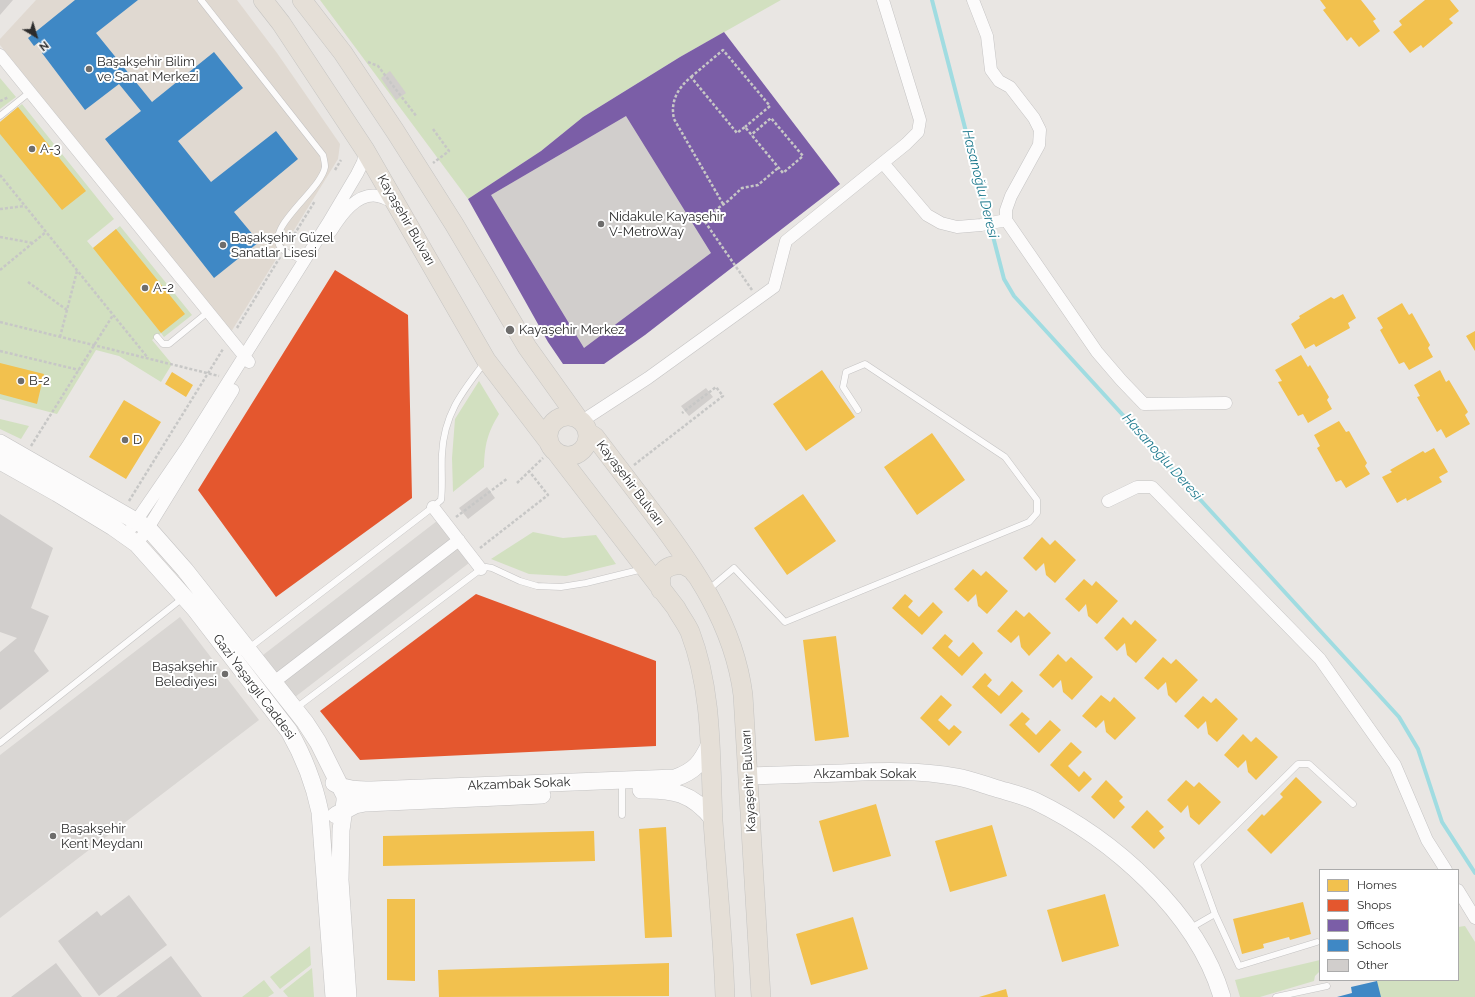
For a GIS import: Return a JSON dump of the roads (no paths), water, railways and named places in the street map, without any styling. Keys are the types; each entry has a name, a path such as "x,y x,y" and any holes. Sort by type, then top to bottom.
{"main road":[{"name":"Kayaşehir Bulvarı","path":"263,0 281,23 365,150 486,360 644,569 676,608 689,630 698,656 709,715 713,820 725,997"},
{"name":"Kayaşehir Bulvarı","path":"302,0 343,53 421,172 454,224 527,347 583,424 595,437 679,548 707,591 732,645 740,673 749,776 761,997"},
{"path":"552,447 549,428 558,418 571,415 583,424"},
{"name":"Kayaşehir Bulvarı","path":"552,447 568,456 581,452 586,447 588,440 583,424"},
{"name":"Kayaşehir Bulvarı","path":"665,570 676,565 683,565 696,574"},
{"path":"661,590 661,576 665,570"}],"street":[{"path":"583,424 774,287 786,241 883,163 918,132 920,120 883,0"},
{"path":"973,0 987,36 991,70 999,80 1010,87 1034,118 1040,130 1039,144 1011,196 1001,221"},
{"path":"0,55 247,360"},
{"path":"142,525 187,447 230,379 247,360 303,261 357,174 363,162 365,150"},
{"path":"883,163 927,215 941,223 957,227 981,225 1001,221"},
{"path":"131,540 334,227 350,206 368,196 379,196 397,204"},
{"path":"1001,221 1097,352 1144,404 1226,403"},
{"name":"Gazi Yaşargil Caddesi","path":"0,443 30,449 85,493 142,525 185,570 295,709 318,742 341,786"},
{"name":"Gazi Yaşargil Caddesi","path":"0,461 57,492 131,540 195,609 289,731 300,749 315,787 320,812 334,997"},
{"path":"1108,501 1137,487 1152,487 1320,659 1395,765 1427,840 1445,869"},
{"path":"433,507 481,569"},
{"path":"274,682 459,540"},
{"path":"280,720 295,709"},
{"name":"Akzambak Sokak","path":"320,812 332,816 365,803 623,786 675,778 684,775 695,768 703,758 710,744"},
{"name":"Akzambak Sokak","path":"749,776 899,771 957,777 1033,801 1075,822 1110,847 1141,874 1189,929 1209,964 1222,997"},
{"name":"Akzambak Sokak","path":"315,787 325,782 333,782 354,790 623,786 670,791 692,799 713,820"},
{"path":"341,786 345,796 341,830 340,880 348,997"},
{"path":"1459,892 1475,918"}],"lane":[{"path":"201,0 323,155 325,163 320,178 312,190 280,228 278,234 278,241 282,248 303,261"},
{"path":"0,116 30,92"},
{"path":"157,337 163,344 169,344 208,312"},
{"path":"248,649 441,500 442,453 444,433 449,416 463,390 486,360"},
{"path":"707,591 734,568 785,622 1029,522 1037,513 1038,500 1005,457 865,364 846,372 843,387 858,410"},
{"path":"295,709 481,569 486,567 492,568 520,581 537,586 561,587 586,583 644,569 665,570"},
{"path":"0,743 184,598"},
{"path":"1316,942 1238,966 1215,914 1197,864 1298,764 1308,764 1354,804"},
{"path":"622,815 623,786"},
{"path":"1189,929 1215,914"},
{"path":"1276,997 1327,986"}],"waterway":[{"name":"Hasanoğlu Deresi","path":"932,0 1004,279 1014,296 1399,717 1418,749 1442,822 1475,873"}],"place":[{"name":"Başakşehir Bilim ve Sanat Merkezi","path":"89,69"},
{"name":"A-3","path":"32,149"},
{"name":"Nidakule Kayaşehir V-MetroWay","path":"601,224"},
{"name":"Başakşehir Güzel Sanatlar Lisesi","path":"223,245"},
{"name":"A-2","path":"145,288"},
{"name":"Kayaşehir Merkez","path":"510,330"},
{"name":"B-2","path":"21,381"},
{"name":"D","path":"125,440"},
{"name":"Başakşehir Belediyesi","path":"225,674"},
{"name":"Başakşehir Kent Meydanı","path":"53,836"}]}
